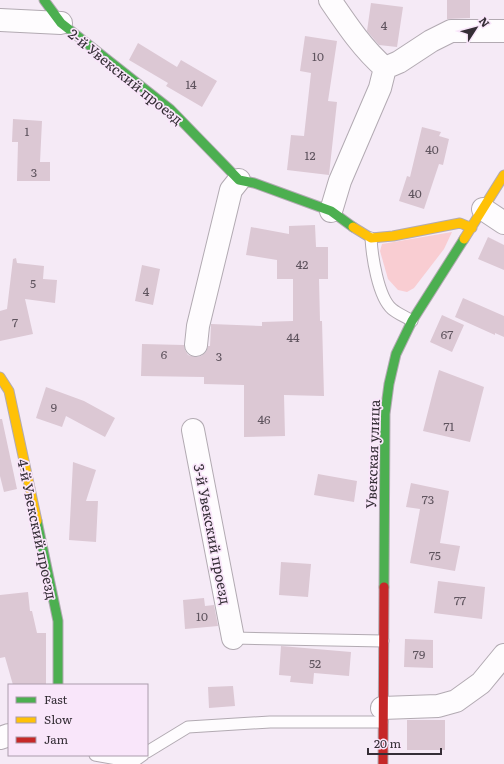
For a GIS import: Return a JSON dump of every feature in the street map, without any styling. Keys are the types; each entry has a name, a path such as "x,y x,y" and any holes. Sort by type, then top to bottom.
{"street":[{"name":"2-й Увекский проезд","path":"44,0 61,23 170,109 239,180"},
{"path":"330,0 358,41 386,68"},
{"name":"2-й Увекский проезд","path":"0,20 61,23"},
{"path":"331,211 340,181 380,88 386,68 399,62 431,41 451,31 504,30"},
{"name":"Увекская улица","path":"383,764 382,715 385,414 396,354 412,320 472,228 504,175"},
{"path":"196,346 198,326 231,190 239,180 254,183 331,211 370,238 393,236 460,223 472,228"},
{"path":"483,209 504,223"},
{"name":"4-й Увекский проезд","path":"0,377 9,390 58,621 58,684"},
{"name":"3-й Увекский проезд","path":"193,430 233,638"},
{"path":"382,715 438,706 456,701 480,684 504,655"}],"lane":[{"path":"370,238 381,293 392,309 412,320"},
{"path":"233,638 383,641"},
{"path":"148,751 188,727 382,715"},
{"path":"100,756 133,762 142,756"}],"shaded area":[{"path":"452,232 444,249 414,288 407,292 398,290 388,279 380,251 382,244"}],"building":[{"path":"447,0 470,0 470,18 447,19"},
{"path":"371,3 403,7 397,47 379,45 367,31"},
{"path":"305,36 337,41 328,101 337,102 329,175 287,170 291,135 304,136 311,73 300,71"},
{"path":"138,43 177,67 181,60 217,81 202,107 166,86 168,83 129,60"},
{"path":"13,119 42,121 40,162 50,162 50,181 17,181 18,142 12,142"},
{"path":"422,127 441,132 439,136 449,139 443,165 439,164 424,209 399,201 407,176 410,177"},
{"path":"315,225 316,247 328,247 328,279 319,279 320,321 322,321 324,396 284,395 285,436 244,437 244,385 204,384 204,377 141,376 142,344 184,345 188,355 195,357 201,356 206,352 208,346 210,346 211,324 262,326 262,322 293,321 293,279 277,279 277,260 246,255 251,227 289,234 289,226"},
{"path":"488,237 504,245 504,270 478,259"},
{"path":"16,258 17,263 44,266 43,279 57,280 55,303 25,299 33,334 0,341 0,311 7,309 13,259"},
{"path":"142,265 160,269 153,305 135,301"},
{"path":"463,298 504,316 504,337 495,333 495,335 455,317"},
{"path":"442,315 464,325 452,352 430,342"},
{"path":"439,370 484,387 470,442 423,431"},
{"path":"46,387 84,401 115,418 105,437 66,416 62,427 36,418"},
{"path":"0,419 2,419 17,489 4,492 0,476"},
{"path":"73,462 96,470 86,501 98,501 96,542 69,540"},
{"path":"318,474 357,481 354,502 314,495"},
{"path":"411,483 449,491 440,543 460,546 455,571 410,563 420,509 406,507"},
{"path":"281,562 311,564 308,597 279,595"},
{"path":"438,581 485,587 482,619 434,613"},
{"path":"28,592 30,611 32,611 37,633 46,633 46,684 13,684 5,657 0,658 0,595"},
{"path":"204,598 205,606 214,605 218,626 185,629 183,600"},
{"path":"405,639 433,640 433,668 404,667"},
{"path":"281,646 351,652 349,676 314,673 313,684 290,682 291,676 279,675"},
{"path":"233,686 235,706 209,708 208,687"},
{"path":"407,720 445,720 445,750 407,750"}],"traffic: fast":[{"path":"44,0 61,23 170,109 239,180 254,183 331,211 353,227"},
{"path":"384,587 385,414 389,384 396,354 412,321 464,239"},
{"path":"37,521 58,621 58,684"}],"traffic: slow":[{"path":"464,239 504,175"},
{"path":"353,227 371,238 393,236 460,223 472,228"},
{"path":"0,377 9,391 37,521"}],"traffic: jam":[{"path":"383,764 384,587"}]}
